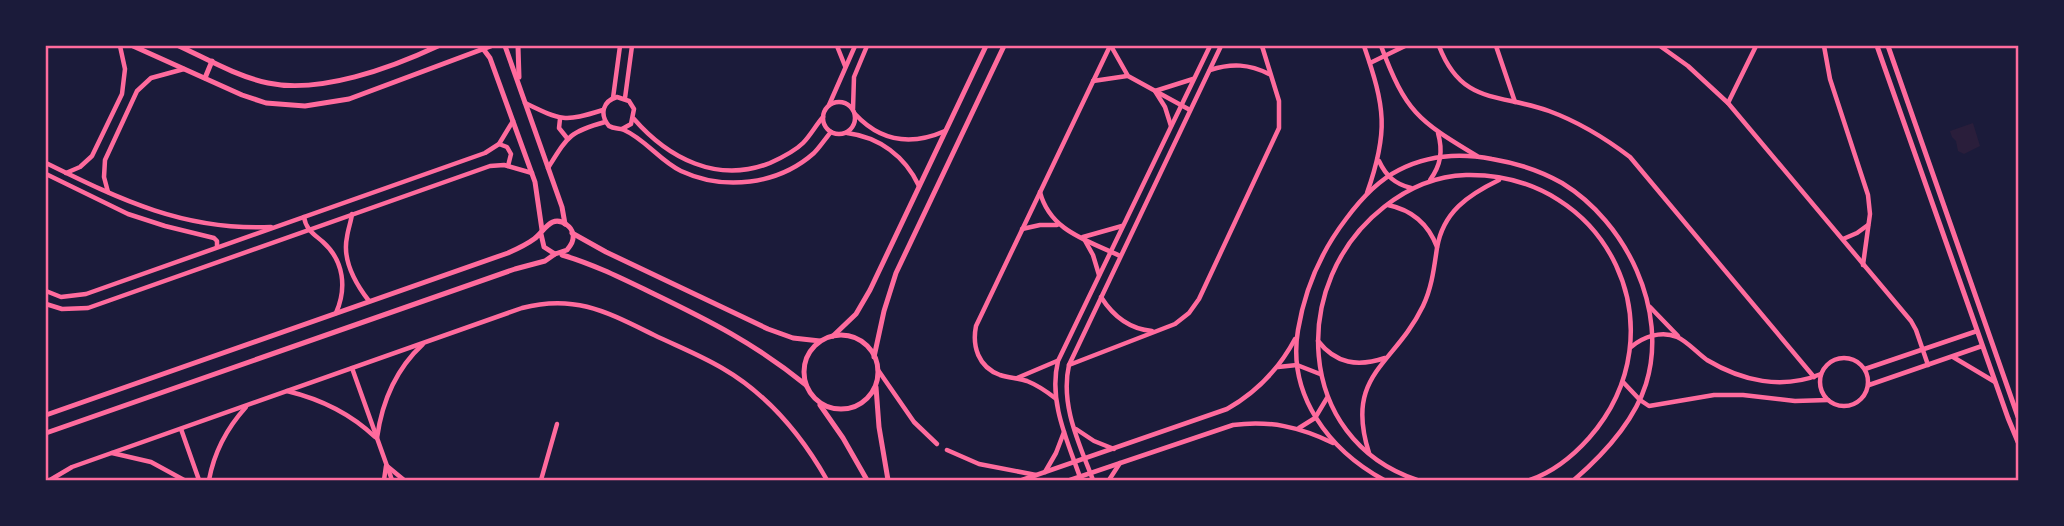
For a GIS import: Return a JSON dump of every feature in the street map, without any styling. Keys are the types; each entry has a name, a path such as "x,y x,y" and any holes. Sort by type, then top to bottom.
{"street":[{"path":"66,173 80,167 92,156 122,94 125,77 120,46"},
{"path":"133,46 242,95 266,103 305,106 332,103 491,46"},
{"path":"178,46 244,76 295,86 321,85 356,76 438,46"},
{"path":"505,46 565,224 572,233 606,252 768,329 793,338 820,341"},
{"path":"518,46 520,87"},
{"path":"613,98 620,46"},
{"path":"625,98 632,46"},
{"path":"838,46 845,66"},
{"path":"831,132 816,152 787,171 739,183 708,180 682,172 622,129 613,128 606,122 603,110 613,98 625,98 633,105 634,119 650,136 676,156 704,167 734,171 763,166 802,144 829,105 855,46"},
{"path":"846,133 854,125 854,78 867,46"},
{"path":"806,386 804,377 808,353 820,341 846,325 863,302 986,46"},
{"path":"874,356 896,273 1004,46"},
{"path":"1111,46 1128,76 1191,110"},
{"path":"1055,398 1037,385 998,374 982,363 974,335 1111,46"},
{"path":"1081,479 1055,398 1058,361 1210,46"},
{"path":"1093,481 1066,397 1069,365 1221,46"},
{"path":"1069,365 1182,319 1199,299 1276,136 1280,110 1262,46"},
{"path":"1364,46 1378,85 1383,130 1379,160 1366,194"},
{"path":"1381,46 1393,79 1407,104 1438,133 1478,156"},
{"path":"1370,63 1405,46"},
{"path":"1439,46 1451,69 1472,89 1486,96 1538,107 1570,119 1611,142 1630,157 1814,377"},
{"path":"1496,46 1515,102"},
{"path":"1660,46 1688,66 1728,103 1843,239 1910,321 1916,330 1928,365"},
{"path":"1728,103 1756,46"},
{"path":"1824,46 1830,79 1868,195 1869,224 1863,265"},
{"path":"1877,46 2018,442"},
{"path":"1888,46 2018,417"},
{"path":"482,48 490,58 532,173 544,247 599,268 714,323 752,345 806,386 843,438 867,481"},
{"path":"205,79 212,61"},
{"path":"1209,71 1221,66 1246,65 1270,75"},
{"path":"108,193 104,177 105,160 137,90 151,78 185,69"},
{"path":"1093,81 1128,76"},
{"path":"1155,91 1194,79"},
{"path":"1894,94 1903,90"},
{"path":"1155,91 1165,107 1171,126"},
{"path":"829,105 845,102 873,131 892,139 919,140 945,131"},
{"path":"525,103 560,119 572,119 603,110"},
{"path":"822,117 826,128 831,132 870,139 888,148 906,164 919,186"},
{"path":"560,119 559,128 567,138"},
{"path":"622,129 634,119"},
{"path":"46,291 61,297 86,294 485,153 499,144 513,121"},
{"path":"548,169 567,138 577,131 606,122"},
{"path":"1429,181 1441,156 1438,133"},
{"path":"499,144 507,147 511,154 508,166"},
{"path":"1384,481 1359,465 1336,444 1315,418 1303,393 1297,365 1297,335 1307,290 1315,269 1338,230 1366,194 1388,176 1413,163 1441,156 1478,156 1501,160 1544,174 1581,198 1613,230 1625,249 1636,269 1649,306 1653,335 1650,368 1640,400 1617,435 1574,481"},
{"path":"1379,160 1388,176 1395,182 1412,188"},
{"path":"46,163 152,211 192,222 234,227 276,227"},
{"path":"46,304 62,310 88,308 490,166 508,166 532,173"},
{"path":"46,174 128,214 212,237 217,241 216,248"},
{"path":"1418,481 1369,454 1346,429 1327,398 1321,375 1318,340 1321,306 1340,256 1361,228 1412,188 1429,181 1465,175 1501,179 1538,190 1573,211 1599,237 1626,289 1631,318 1631,347 1623,382 1612,406 1581,447 1562,463 1530,481"},
{"path":"1369,454 1363,430 1362,407 1368,384 1385,357 1407,333 1425,301 1446,222 1462,201 1501,179"},
{"path":"1040,192 1046,210 1058,225"},
{"path":"1387,205 1399,207 1419,218 1427,227 1437,248"},
{"path":"352,214 346,238 347,259 358,285 369,301"},
{"path":"304,217 308,230 326,245 338,263 343,292 336,313"},
{"path":"46,415 508,253 542,232 554,221 565,224"},
{"path":"1843,239 1869,224"},
{"path":"1022,229 1058,225 1120,256"},
{"path":"1083,237 1123,225"},
{"path":"46,433 515,269 545,261 570,247 572,233"},
{"path":"1083,237 1093,255 1099,275"},
{"path":"1956,272 1966,269"},
{"path":"1101,296 1114,315 1124,322 1134,327 1157,331"},
{"path":"50,481 72,467 427,341 536,304 564,302 604,311 722,368 741,381 791,427 827,481"},
{"path":"1649,306 1679,337 1709,361 1745,377 1780,383 1814,377 1821,374 1829,363 1842,358 1855,360 1865,369 1869,385"},
{"path":"1865,369 1977,331"},
{"path":"280,332 286,349"},
{"path":"833,335 857,339 870,349 878,370 914,422 937,444"},
{"path":"1022,481 1227,409 1249,395 1277,368 1297,335"},
{"path":"1631,347 1653,335 1679,337"},
{"path":"1318,340 1332,355 1351,363 1371,362 1385,357"},
{"path":"377,439 382,410 393,384 408,360 427,341"},
{"path":"1821,374 1821,388 1828,400 1836,405 1853,405 1860,400 1869,385 1982,346"},
{"path":"1952,356 1995,382"},
{"path":"1016,378 1058,361"},
{"path":"1277,368 1297,365 1321,375"},
{"path":"352,368 392,481"},
{"path":"878,370 877,412 888,481"},
{"path":"1623,382 1640,400 1649,405 1694,397 1734,394 1795,401 1828,400"},
{"path":"816,400 832,409 851,408 867,399 876,383"},
{"path":"286,391 335,408 377,439"},
{"path":"1299,429 1315,418 1327,398"},
{"path":"209,481 224,437 248,404"},
{"path":"541,481 557,424"},
{"path":"1070,481 1233,425 1273,424 1299,429 1336,444"},
{"path":"180,428 199,481"},
{"path":"1074,428 1094,441 1115,449"},
{"path":"1045,473 1064,431"},
{"path":"947,450 979,464 1037,475"},
{"path":"111,453 151,462 184,481"},
{"path":"1109,481 1120,463"},
{"path":"384,481 387,466"},
{"path":"387,466 404,481"},
{"path":"1581,481 1588,468"},
{"path":"1540,477 1547,481"}],"shaded area":[{"path":"1973,123 1980,146 1964,154 1958,151 1950,131"}]}
